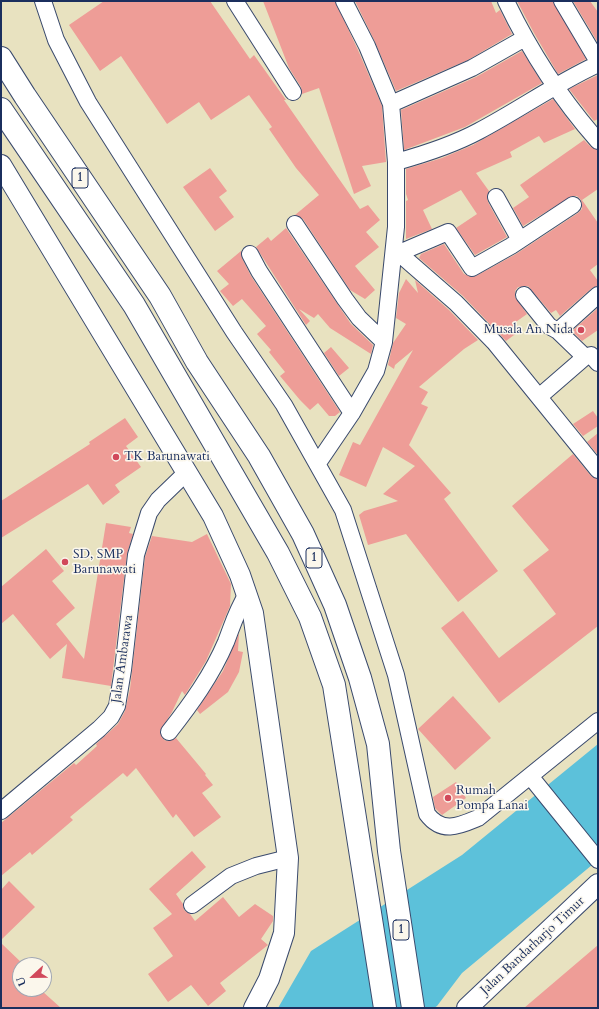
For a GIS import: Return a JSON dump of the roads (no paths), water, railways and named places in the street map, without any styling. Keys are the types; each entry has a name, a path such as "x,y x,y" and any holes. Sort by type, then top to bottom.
{"highway":[{"name":"1","path":"1,58 160,296 197,362 263,462 303,534 335,605 360,678 378,744 389,851 414,1008"},
{"name":"1","path":"1,109 134,305 278,553 310,617 334,685 385,1008"}],"street":[{"path":"43,1 56,40 88,102 234,332 284,405 343,510 396,675 427,814 432,821 446,827 462,824 478,818 598,721"},
{"path":"235,1 293,92"},
{"path":"318,464 352,413 376,372 384,342 396,251 396,162 391,104 367,46 344,1"},
{"path":"506,1 555,86 598,141"},
{"path":"396,162 443,147 479,131 597,62 562,1"},
{"path":"391,104 472,68 526,38"},
{"path":"1,165 213,516 240,575 252,613 288,858 284,933 269,979 254,1008"},
{"path":"496,197 520,240"},
{"path":"396,251 448,232 472,268 520,240 573,205"},
{"path":"295,224 359,318 384,342"},
{"path":"396,251 456,303 495,343 540,396 598,470"},
{"path":"250,254 258,271 352,413"},
{"path":"524,295 550,326 594,359 540,396"},
{"path":"558,331 598,295"},
{"name":"Jalan Ambarawa","path":"1,811 99,729 111,717 117,706 123,670 136,555 149,513 158,500 187,472"},
{"path":"169,732 197,695 226,642 237,610 246,594"},
{"path":"530,776 598,860"},
{"path":"192,905 231,876 256,866 288,858"},
{"name":"Jalan Bandarharjo Timur","path":"468,1007 598,884"}],"water":[{"path":"598,744 598,860 462,973 437,1006 434,1008 278,1008 311,951 462,855"}],"place":[{"name":"Musala An Nida","path":"581,330"},
{"name":"TK Barunawati","path":"116,457"},
{"name":"SD, SMP Barunawati","path":"65,562"},
{"name":"Rumah Pompa Lanai","path":"448,798"}]}
